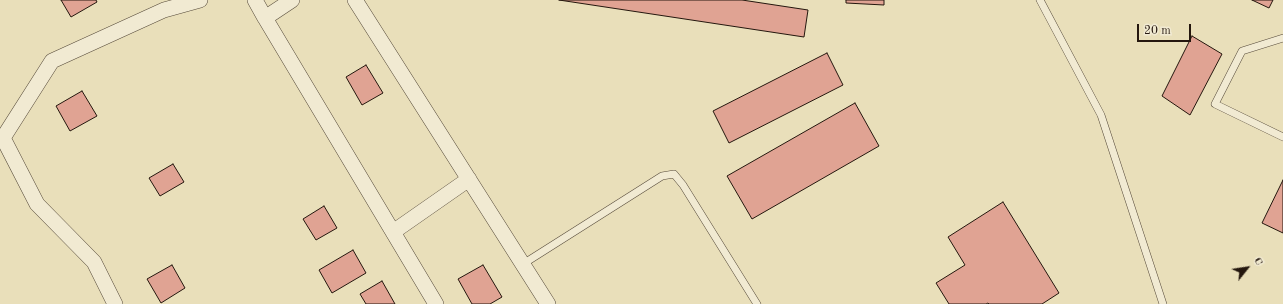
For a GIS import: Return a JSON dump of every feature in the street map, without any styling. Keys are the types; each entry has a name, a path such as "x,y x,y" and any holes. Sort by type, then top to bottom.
{"street":[{"path":"115,304 94,262 37,204 3,138 52,61 164,10 200,0"},
{"path":"255,0 436,304"},
{"path":"265,18 292,0"},
{"path":"355,0 548,304"},
{"path":"393,232 469,179"}],"lane":[{"path":"1040,0 1101,115 1163,304"},
{"path":"1283,38 1242,50 1215,104 1283,137"},
{"path":"523,264 662,176 674,174 683,185 757,304"}],"building":[{"path":"61,0 96,0 97,2 71,17"},
{"path":"559,0 742,0 808,10 804,37"},
{"path":"846,0 884,0 884,5 846,3"},
{"path":"1252,0 1273,0 1269,8"},
{"path":"1192,36 1222,54 1190,115 1162,96"},
{"path":"827,53 843,85 729,143 713,111"},
{"path":"366,65 383,93 362,105 346,77"},
{"path":"82,91 97,116 70,131 56,106"},
{"path":"855,103 879,146 752,219 727,176"},
{"path":"173,164 184,182 160,196 149,178"},
{"path":"1283,180 1283,233 1262,223"},
{"path":"1003,202 1059,293 1042,304 949,304 936,283 965,265 948,237"},
{"path":"324,206 337,228 316,240 303,219"},
{"path":"353,250 366,273 332,293 319,270"},
{"path":"172,265 185,288 161,303 147,279"},
{"path":"483,265 502,297 490,304 472,304 458,279"},
{"path":"382,281 395,304 366,304 360,294"}]}
